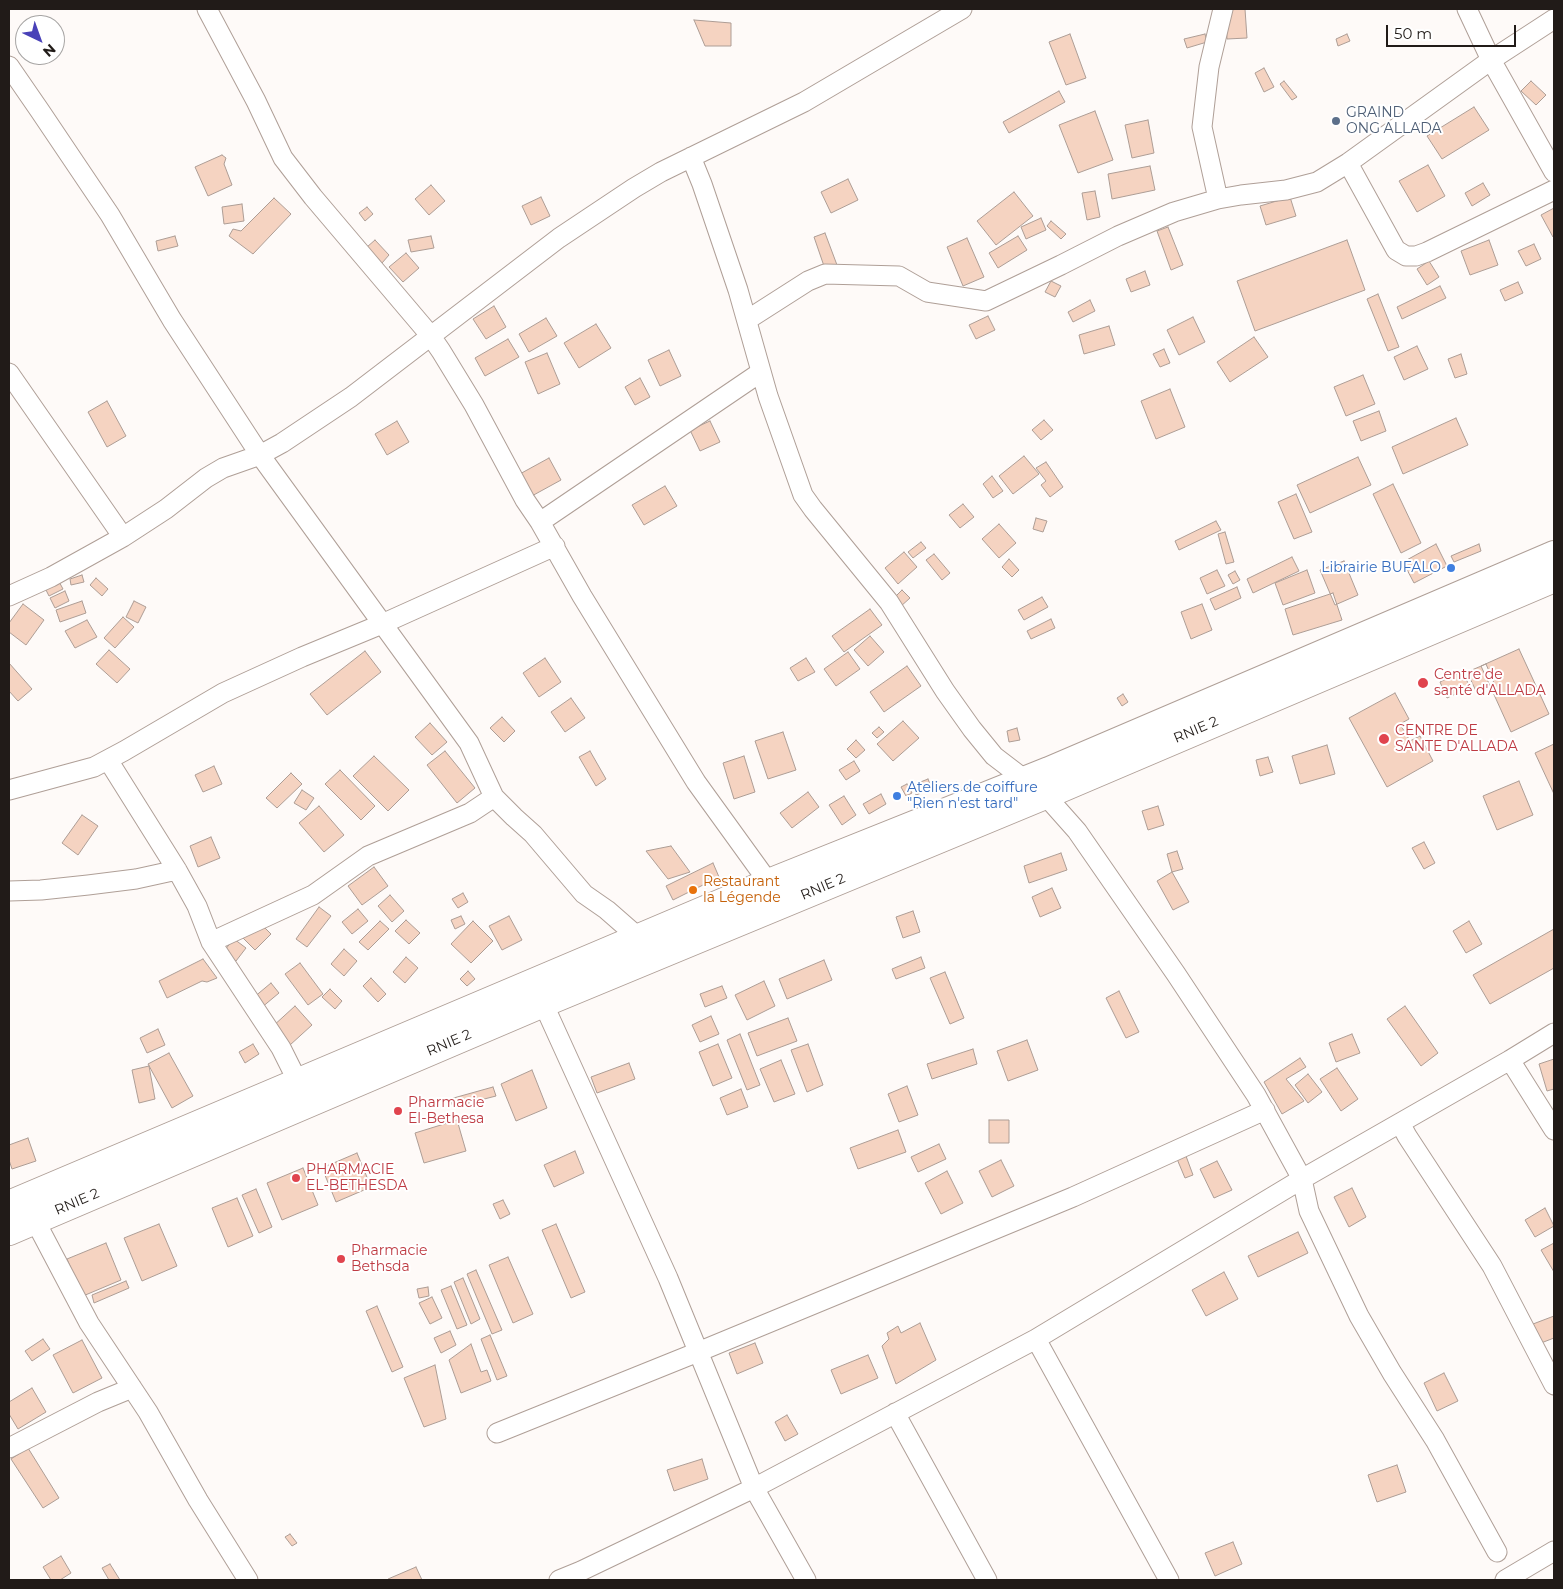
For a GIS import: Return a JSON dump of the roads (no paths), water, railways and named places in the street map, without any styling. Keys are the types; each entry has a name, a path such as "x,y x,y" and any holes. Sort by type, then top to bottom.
{"highway":[{"name":"RNIE 2","path":"9,1231 22,1208 302,1093 543,1003 1036,787 1554,555"},
{"name":"RNIE 2","path":"302,1093 639,938 769,883 1036,787 1554,578"}],"street":[{"path":"207,9 256,101 283,158 313,197 430,335 474,405 525,500 540,522 582,596 696,782 769,883"},
{"path":"9,596 51,577 123,537 223,468 260,455 282,443 351,397 559,238 634,188 691,157 804,102 962,9"},
{"path":"1218,199 1202,127 1209,67 1223,9"},
{"path":"1467,9 1491,60 1554,172"},
{"path":"747,320 808,281 825,274 899,276 927,292 986,300 1118,236 1174,212 1241,194 1286,190 1317,182 1348,163 1491,60 1554,19"},
{"path":"9,66 110,215 172,320 260,455 469,743 494,797 533,834 584,894 607,910 639,938"},
{"path":"691,157 717,227 747,320 761,372 803,495 888,602 945,691 972,729 994,756 1036,787 1077,831 1176,974 1265,1110 1302,1178 1309,1211 1359,1316 1392,1373 1435,1440 1497,1552"},
{"path":"1348,163 1396,250 1406,256 1416,256 1427,252 1554,190"},
{"path":"540,522 761,372"},
{"path":"9,373 123,537"},
{"path":"9,790 94,767 223,692 382,624 554,546"},
{"path":"108,760 177,870 197,906 211,942 281,1048 302,1093"},
{"path":"211,942 313,895 368,856 470,813 494,797"},
{"path":"9,891 42,890 136,879 177,870"},
{"path":"543,1003 668,1278 754,1488 806,1580"},
{"path":"559,1580 754,1488 1036,1339 1302,1178 1554,1033"},
{"path":"1510,1060 1554,1130"},
{"path":"497,1433 1073,1197 1265,1110"},
{"path":"1400,1123 1492,1266 1554,1385"},
{"path":"22,1208 89,1323 148,1412 198,1500 248,1580"},
{"path":"1036,1339 1169,1580"},
{"path":"9,1448 98,1402 132,1388"},
{"path":"895,1413 987,1580"},
{"path":"1505,1580 1554,1551"}],"place":[{"name":"GRAIND ONG ALLADA","path":"1336,121"},
{"name":"Librairie BUFALO","path":"1451,568"},
{"name":"Centre de santé d'ALLADA","path":"1423,683"},
{"name":"CENTRE DE SANTE D'ALLADA","path":"1384,739"},
{"name":"Ateliers de coiffure \"Rien n'est tard\"","path":"897,796"},
{"name":"Restaurant la Légende","path":"693,890"},
{"name":"Pharmacie El-Bethesa","path":"398,1111"},
{"name":"PHARMACIE EL-BETHESDA","path":"296,1178"},
{"name":"Pharmacie Bethsda","path":"341,1259"}]}
